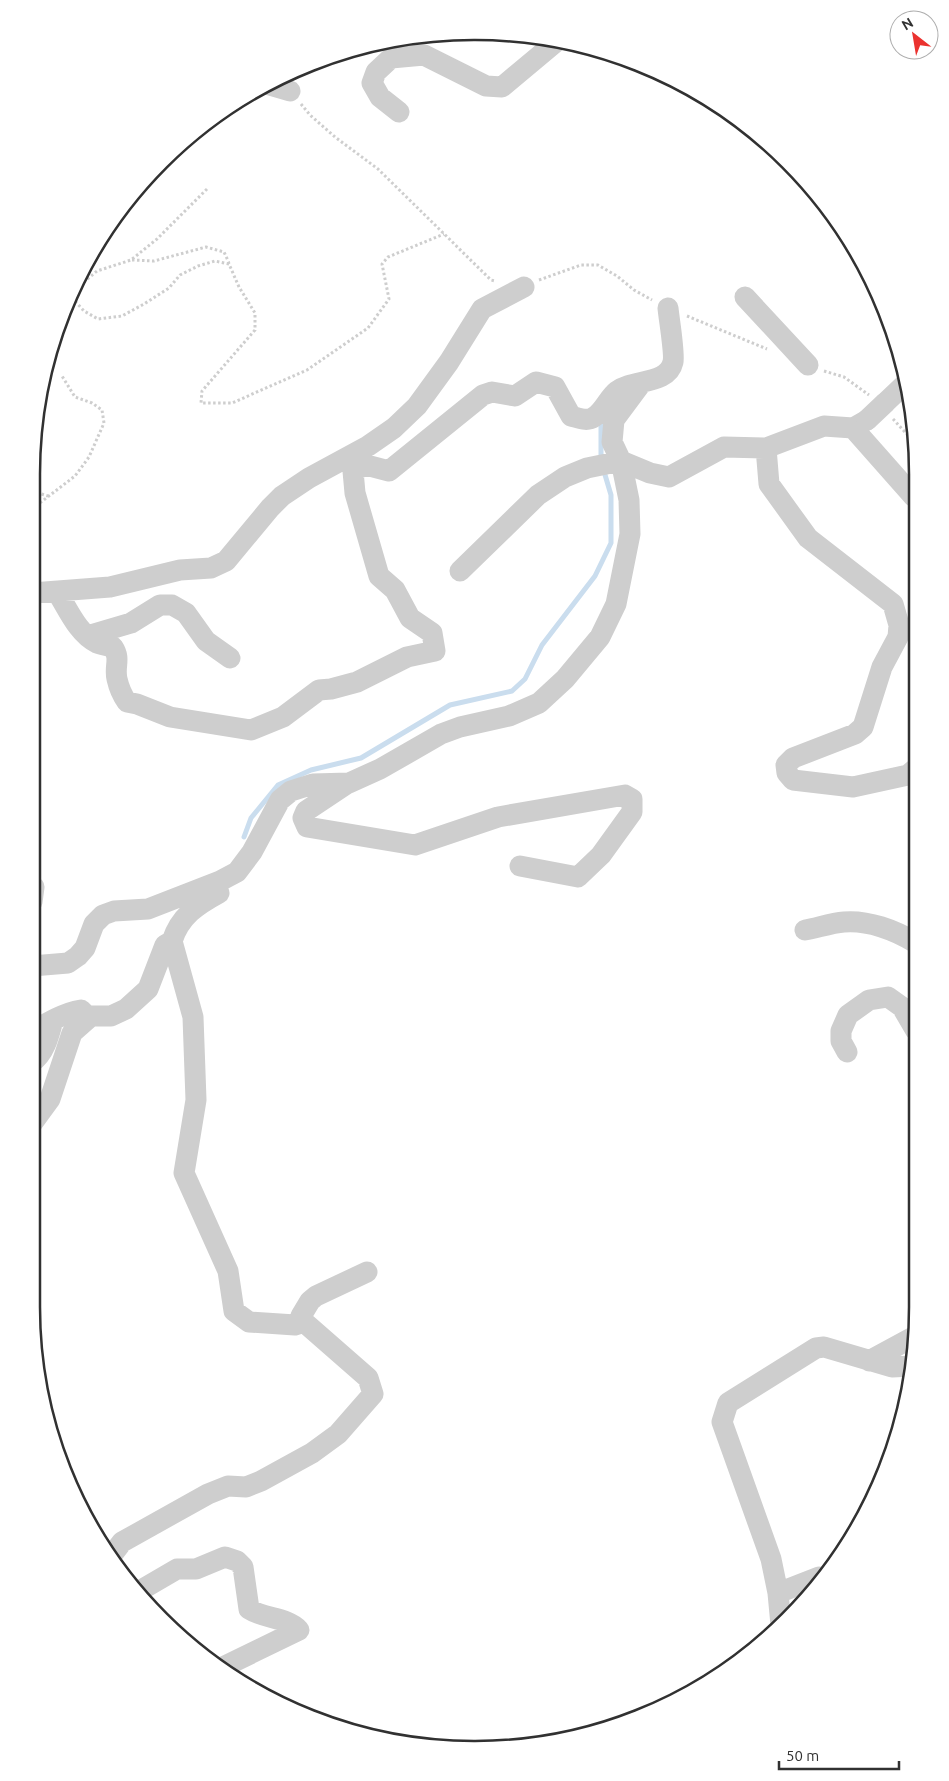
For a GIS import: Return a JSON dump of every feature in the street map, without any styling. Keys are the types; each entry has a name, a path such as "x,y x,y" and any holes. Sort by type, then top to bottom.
{"lane":[{"path":"399,112 380,97 372,84 376,72 391,58 424,55 486,86 502,87 550,47"},
{"path":"277,87 290,91"},
{"path":"40,593 110,587 180,570 211,568 226,561 282,496 309,478 368,446 394,428 417,406 449,362 482,309 524,287"},
{"path":"745,297 808,366"},
{"path":"57,592 87,636 98,643 113,647 118,655 116,678 121,693 127,702 170,717 251,730 283,717 319,690 357,682 407,657 435,651 432,633 410,618 395,590 379,576 355,493 353,471 366,465 389,471 483,395 492,392 515,396 536,382 555,387 572,416 586,420 594,417 617,391 646,380 662,378 670,370 674,362 668,308"},
{"path":"520,866 578,877 601,856 632,812 632,799 625,795 498,816 416,845 307,827 303,818 306,811 348,783 380,769 441,734 460,727 509,716 539,703 565,679 600,637 616,604 630,534 629,500 616,462 612,442 614,420 637,388 646,380"},
{"path":"460,571 538,495 565,478 587,468 616,462 669,477 724,447 766,448 824,426 860,424 883,406 901,388"},
{"path":"860,424 909,490"},
{"path":"766,448 769,484 808,538 893,604 899,625 898,637 882,667 863,727 855,734 793,758 786,765 787,773 794,780 853,787 909,774"},
{"path":"87,636 131,623 160,605 172,605 186,613 206,642 230,658"},
{"path":"40,965 68,963 78,956 85,948 94,924 103,915 114,911 148,909 220,881 237,872 252,852 280,800 291,791 302,786 348,783"},
{"path":"237,872 239,881 196,906 176,928 172,941 193,1017 196,1100 184,1173 228,1271 234,1311 249,1322 295,1325 304,1322"},
{"path":"805,930 844,922 868,924 909,939"},
{"path":"40,1113 50,1099 72,1033 92,1016 111,1016 126,1009 148,989 165,946 172,941"},
{"path":"847,1052 841,1041 841,1031 848,1014 869,1000 888,997 902,1007 909,1019"},
{"path":"40,1027 53,1020 81,1010 89,1018"},
{"path":"40,1053 48,1041 53,1020"},
{"path":"117,1549 208,1494 228,1486 246,1486 260,1481 312,1453 338,1434 373,1394 368,1378 304,1322 301,1316 310,1301 316,1296 367,1272"},
{"path":"869,1361 907,1340"},
{"path":"780,1616 778,1593 771,1559 722,1422 728,1404 816,1348 824,1347 892,1367 905,1366"},
{"path":"144,1588 178,1569 196,1569 225,1557 237,1561 243,1568 249,1609 257,1615 294,1624 299,1630 228,1664"},
{"path":"778,1593 813,1579"}],"path":[{"path":"290,91 310,115 378,169 491,280 524,287 581,265 598,265 617,276 634,290 668,308 773,351"},
{"path":"131,260 157,239 207,189"},
{"path":"86,280 97,271 131,260 154,261 206,247 224,252 239,287 255,313 255,330 202,391 201,403 232,403 307,370 368,328 389,299 382,264 388,257 444,234"},
{"path":"76,302 84,311 98,319 122,316 169,288 180,275 198,266 215,261 229,264"},
{"path":"808,366 844,377 883,406 907,433"},
{"path":"40,503 75,476 89,457 104,423 102,410 92,403 75,397 62,376"},
{"path":"40,493 49,496"}],"waterway":[{"path":"601,421 601,460"},
{"path":"244,837 251,818 278,785 311,770 361,758 450,705 512,691 525,679 542,645 595,576 611,543 611,495 603,468"}]}
